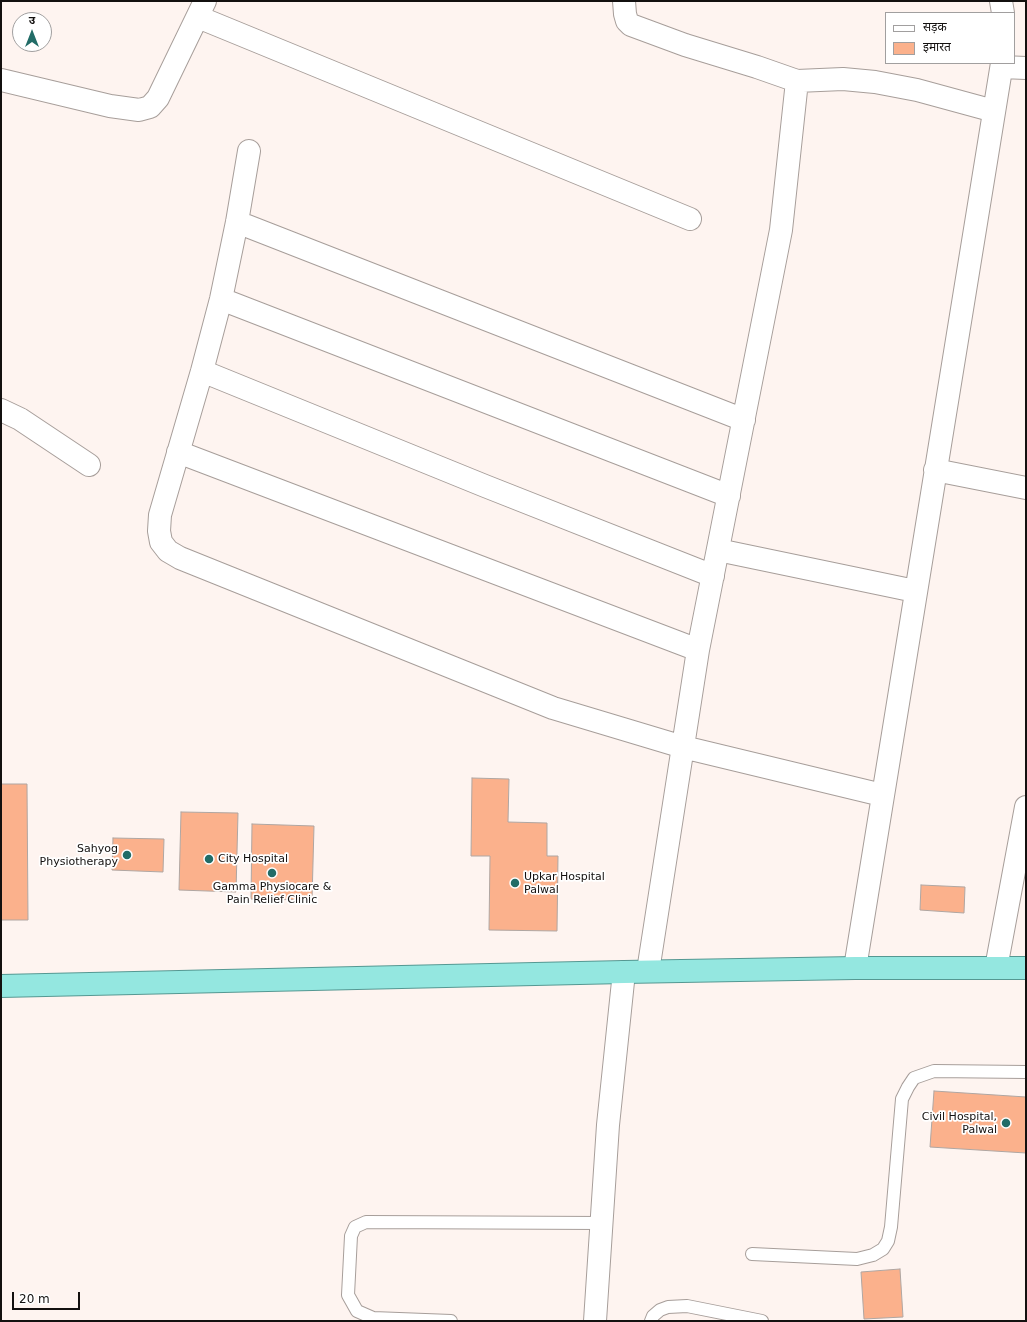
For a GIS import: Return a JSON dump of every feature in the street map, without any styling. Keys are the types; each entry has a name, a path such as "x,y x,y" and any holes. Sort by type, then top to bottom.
{"highway":[{"path":"1,986 648,971 854,968 1026,968"}],"street":[{"path":"624,1 627,21 631,25 685,45 798,81 843,79 875,82 917,90 994,111"},
{"path":"1001,1 1003,12"},
{"path":"1,80 110,106 139,110 150,107 158,98 202,9 690,219"},
{"path":"854,968 1002,65 1026,68"},
{"path":"648,971 698,650 781,230 798,81"},
{"path":"249,150 237,222 220,299 202,370 160,515 159,531 162,542 168,551 180,558 553,708 683,747 882,795"},
{"path":"237,222 744,420"},
{"path":"220,299 729,496"},
{"path":"202,370 485,486 712,576"},
{"path":"1,410 20,419 89,465"},
{"path":"178,452 698,650"},
{"path":"935,470 1026,488"},
{"path":"718,550 915,591"},
{"path":"996,968 1026,807"},
{"path":"595,1321 608,1125 624,972"}],"lane":[{"path":"752,1254 856,1259 873,1255 883,1249 888,1241 891,1227 902,1099 914,1078 934,1071 1026,1072"},
{"path":"451,1321 373,1318 358,1311 348,1295 351,1236 355,1227 366,1222 602,1223"},
{"path":"652,1321 654,1316 660,1310 668,1307 687,1306 762,1321"}],"building":[{"path":"472,778 509,779 508,822 547,823 547,856 558,856 557,931 489,930 490,856 471,856"},
{"path":"1,784 27,784 28,920 1,920"},
{"path":"181,812 238,813 236,892 179,890"},
{"path":"252,824 314,826 312,900 251,899"},
{"path":"113,838 164,839 163,872 112,870"},
{"path":"921,885 965,887 964,913 920,910"},
{"path":"934,1091 1026,1097 1026,1153 930,1147"},
{"path":"900,1269 903,1317 864,1319 861,1272"}],"place":[{"name":"Sahyog Physiotherapy","path":"127,855"},
{"name":"City Hospital","path":"209,859"},
{"name":"Gamma Physiocare & Pain Relief Clinic","path":"272,873"},
{"name":"Upkar Hospital Palwal","path":"515,883"},
{"name":"Civil Hospital, Palwal","path":"1006,1123"}]}
